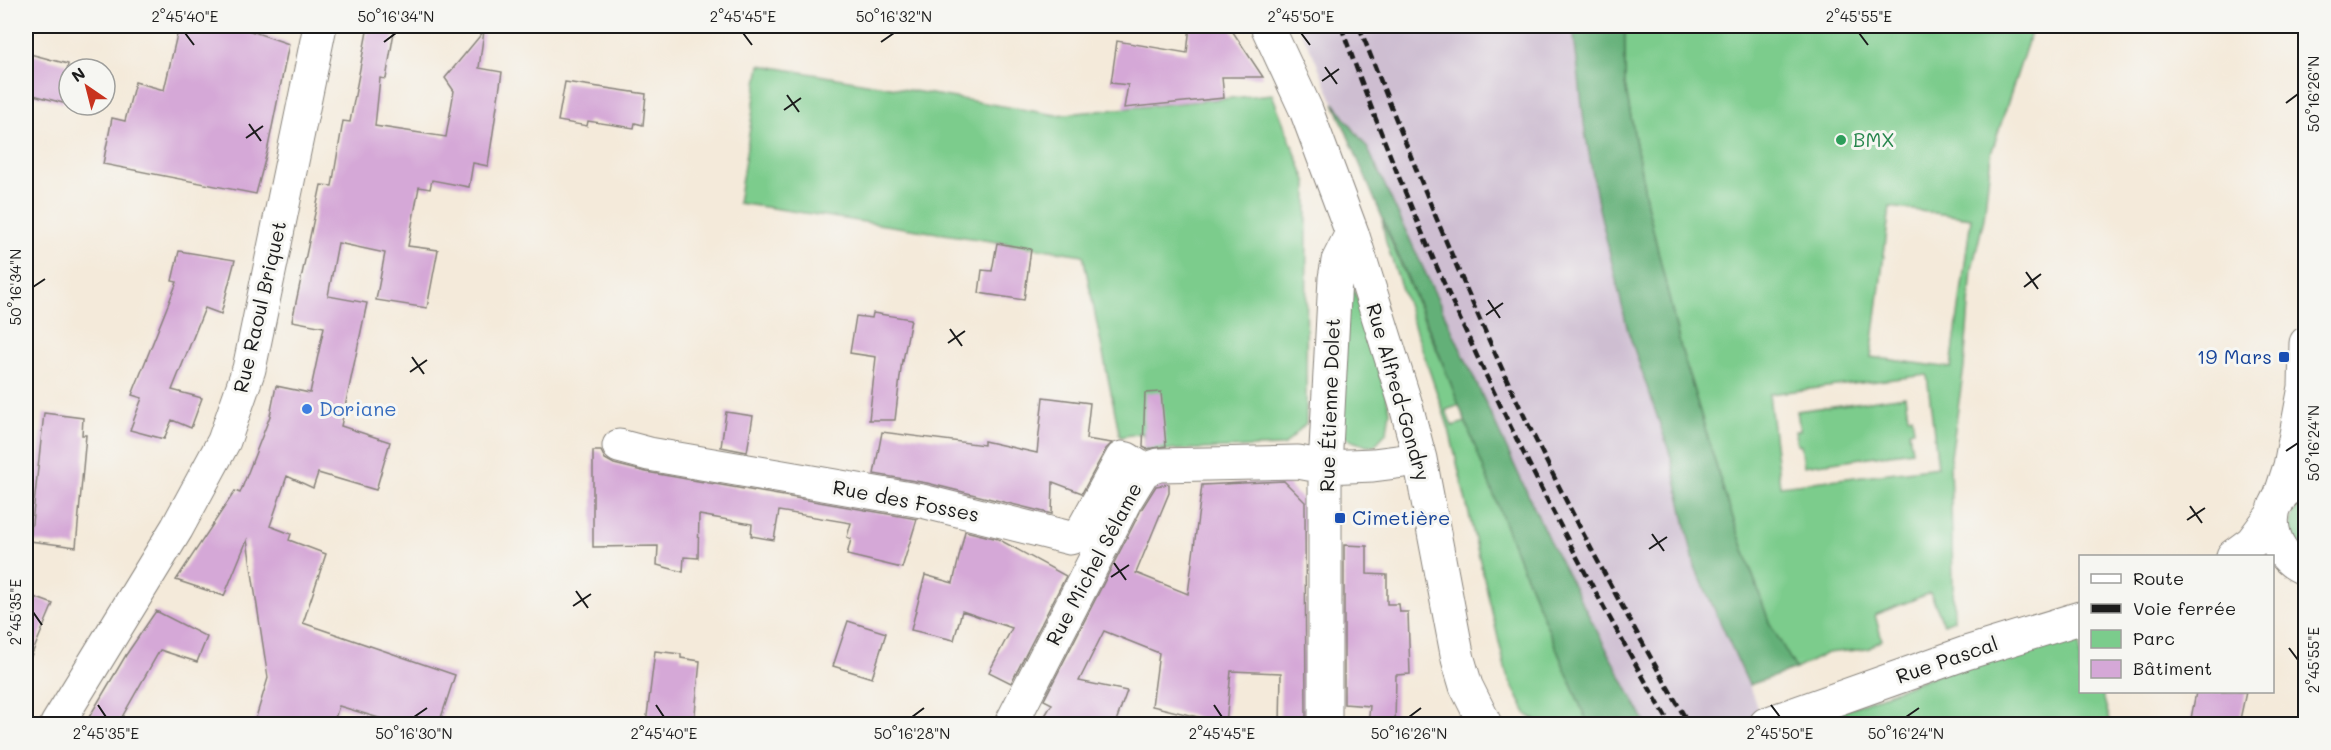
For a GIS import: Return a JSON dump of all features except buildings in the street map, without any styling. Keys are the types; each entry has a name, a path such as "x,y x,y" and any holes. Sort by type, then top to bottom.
{"street":[{"name":"Rue Raoul Briquet","path":"57,724 177,528 224,441 249,369 320,26"},
{"name":"Rue Alfred-Gondry","path":"1267,26 1306,110 1352,233 1405,402 1420,459 1458,659 1466,686 1485,724"},
{"name":"Rue Étienne Dolet","path":"1325,724 1325,467 1335,278 1338,261 1352,233"},
{"path":"2290,566 2275,541 2272,528 2276,507 2290,466 2305,388 2306,343"},
{"name":"Rue des Fosses","path":"620,446 682,460 922,501 1070,538 1080,535 1086,526 1122,459 1127,459 1144,470"},
{"name":"Rue Michel Sélame","path":"1011,724 1120,511 1144,470 1159,465 1298,462 1325,467 1373,465 1420,459"},
{"path":"2234,555 2252,542 2289,488 2306,480"},
{"name":"Rue Pascal","path":"1766,724 1966,653 2079,618"}],"shaded area":[{"path":"1297,26 1573,26 1585,131 1671,457 1695,567 1749,685 1763,724 1646,724 1549,540 1368,149 1334,103 1312,52"}],"green space":[{"path":"1573,26 1625,26 1625,85 1647,204 1680,345 1724,492 1769,622 1796,669 1749,685 1695,567 1671,457 1628,331 1598,204 1585,131"},
{"path":"1625,26 2033,26 1991,154 1984,218 1972,269 1964,367 1950,463 1954,620 1944,624 1930,593 1875,615 1882,640 1868,649 1827,653 1796,669 1769,622 1724,492 1680,345 1647,204 1625,85","holes":["1890,207 1971,218 1951,368 1871,357","1927,375 1938,467 1780,486 1769,394"]},
{"path":"760,65 1056,115 1272,94 1307,183 1306,423 1284,446 1145,451 1143,433 1120,437 1083,255 738,203"},
{"path":"1334,103 1368,149 1549,540 1646,724 1588,724 1515,550 1433,338"},
{"path":"1382,220 1460,405 1446,410 1452,426 1466,422 1515,550 1588,724 1541,724 1527,715 1507,676 1449,429 1386,242"},
{"path":"1347,286 1352,286 1360,306 1390,410 1387,432 1374,446 1353,441 1336,429"},
{"path":"1905,396 1908,416 1912,416 1914,430 1909,431 1912,451 1804,466 1801,445 1797,445 1795,431 1800,431 1797,411"},
{"path":"2305,500 2305,549 2295,538 2291,525 2294,511"},
{"path":"2079,618 2079,693 2102,693 2111,724 1810,724"}],"railway":[{"path":"1341,26 1411,206 1489,383 1576,555 1670,724"},
{"path":"1359,26 1479,319 1520,407 1589,545 1689,724"}],"place":[{"name":"BMX","path":"1841,140"},
{"name":"19 Mars","path":"2284,357"},
{"name":"Doriane","path":"307,409"},
{"name":"Cimetière","path":"1340,518"}]}
